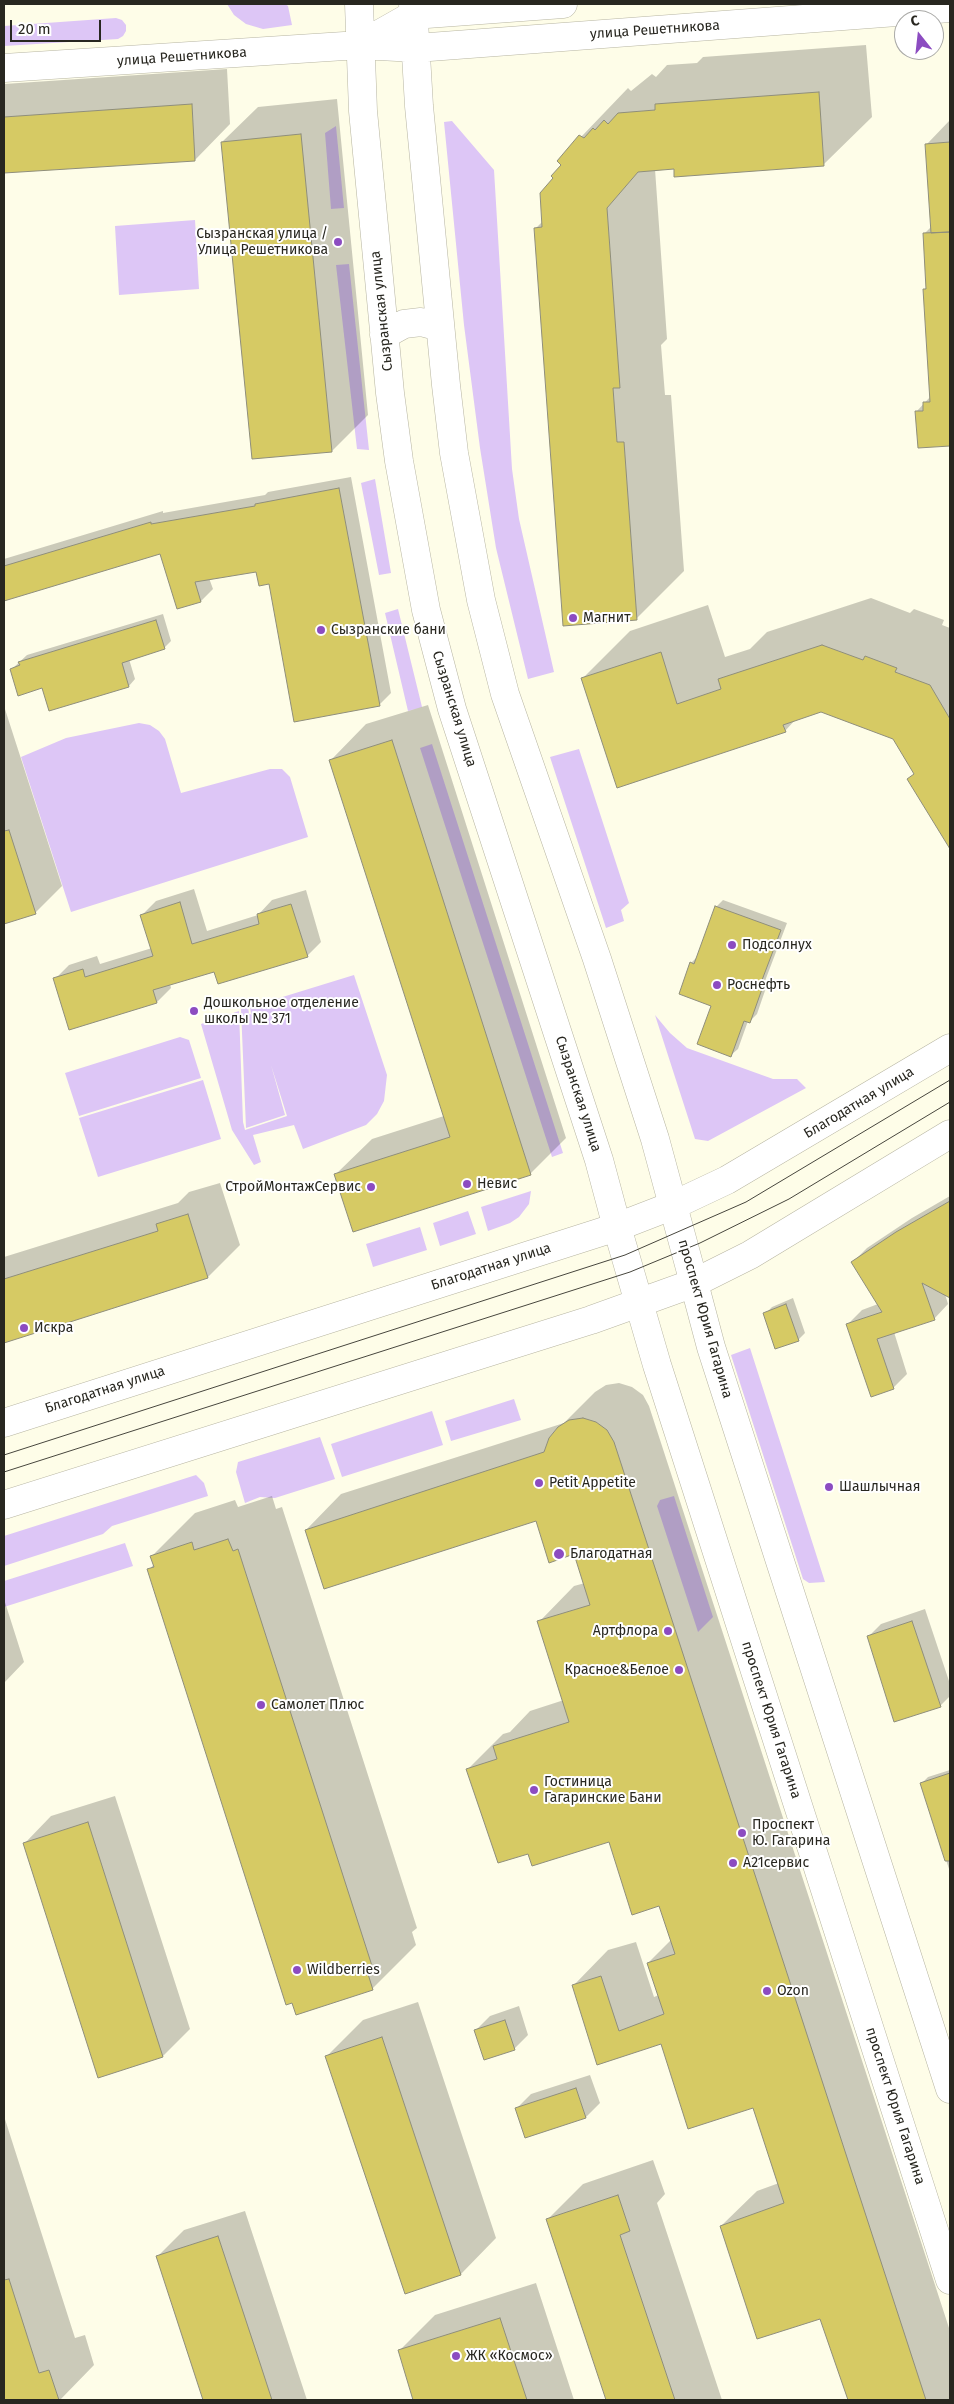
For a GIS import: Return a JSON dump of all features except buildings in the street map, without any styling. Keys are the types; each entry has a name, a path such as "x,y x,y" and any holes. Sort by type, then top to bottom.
{"main road":[{"name":"Сызранская улица","path":"359,4 363,111 384,335 399,461 426,610 458,727 599,1160 639,1303"},
{"name":"улица Решетникова","path":"360,45 413,9 563,4"},
{"name":"улица Решетникова","path":"4,68 360,45 416,48 950,8"},
{"path":"413,9 440,327 454,453 471,552 492,647 508,703 597,959 674,1205"},
{"path":"384,335 404,324 421,322 440,327"},
{"name":"Благодатная улица","path":"4,1423 617,1227 674,1205 727,1180 950,1048"},
{"path":"4,1506 591,1320 694,1283 750,1254 950,1134"},
{"name":"проспект Юрия Гагарина","path":"674,1205 712,1347 950,2088"},
{"name":"проспект Юрия Гагарина","path":"639,1303 660,1374 950,2280"}],"shaded area":[{"path":"227,4 285,4 288,6 292,25 263,29 246,24 234,15"},
{"path":"116,18 122,20 126,25 126,31 118,39 4,46 4,26"},
{"path":"452,121 494,170 512,469 519,519 554,672 528,679 496,548 480,448 464,325 444,122"},
{"path":"336,126 344,208 331,209 325,133"},
{"path":"195,220 199,289 119,295 115,226"},
{"path":"349,264 369,450 357,449 336,265"},
{"path":"375,479 391,573 379,575 361,483"},
{"path":"398,609 422,707 408,711 385,613"},
{"path":"139,723 150,725 159,731 165,739 181,793 270,769 282,769 290,777 308,837 71,912 21,757 66,738"},
{"path":"432,744 563,1153 552,1157 420,748"},
{"path":"579,749 629,903 621,910 624,921 606,928 550,757"},
{"path":"354,975 387,1075 384,1101 377,1114 366,1125 303,1149 294,1125 253,1135 261,1162 254,1165 232,1130 201,1024 239,1011 243,1122 245,1130 287,1116 271,1065 285,1115 246,1128 241,1009 248,1007 249,1014 255,1015 251,1014 250,1007"},
{"path":"655,1015 670,1033 687,1048 773,1079 797,1079 806,1088 708,1141 695,1139"},
{"path":"180,1037 189,1040 201,1078 79,1116 65,1073"},
{"path":"203,1080 221,1139 98,1177 79,1118"},
{"path":"531,1191 529,1204 519,1217 510,1223 488,1231 481,1207"},
{"path":"468,1211 476,1234 440,1246 433,1223"},
{"path":"420,1227 427,1250 373,1267 366,1244"},
{"path":"750,1348 825,1582 809,1583 803,1579 731,1355"},
{"path":"514,1399 521,1420 451,1441 445,1421"},
{"path":"432,1411 443,1445 342,1477 331,1444"},
{"path":"320,1437 335,1479 275,1498 260,1497 245,1503 236,1472 238,1462"},
{"path":"196,1475 204,1483 208,1496 112,1526 103,1534 4,1566 4,1536"},
{"path":"674,1496 713,1617 698,1632 657,1506 660,1500"},
{"path":"125,1543 133,1566 4,1607 4,1581"}],"tram line":[{"path":"4,1455 625,1255 746,1202 950,1080"},
{"path":"4,1472 630,1272 700,1243 789,1199 950,1102"}],"place":[{"name":"Сызранская улица / Улица Решетникова","path":"338,242"},
{"name":"Магнит","path":"573,618"},
{"name":"Сызранские бани","path":"321,630"},
{"name":"Подсолнух","path":"732,945"},
{"name":"Роснефть","path":"717,985"},
{"name":"Дошкольное отделение школы № 371","path":"194,1011"},
{"name":"Невис","path":"467,1184"},
{"name":"СтройМонтажСервис","path":"371,1187"},
{"name":"Искра","path":"24,1328"},
{"name":"Petit Appetite","path":"539,1483"},
{"name":"Шашлычная","path":"829,1487"},
{"name":"Благодатная","path":"559,1554"},
{"name":"Артфлора","path":"668,1631"},
{"name":"Красное&Белое","path":"679,1670"},
{"name":"Самолет Плюс","path":"261,1705"},
{"name":"Гостиница Гагаринские Бани","path":"534,1790"},
{"name":"Проспект Ю. Гагарина","path":"742,1833"},
{"name":"А21сервис","path":"733,1863"},
{"name":"Wildberries","path":"297,1970"},
{"name":"Ozon","path":"767,1991"},
{"name":"ЖК «Космос»","path":"456,2356"}]}
